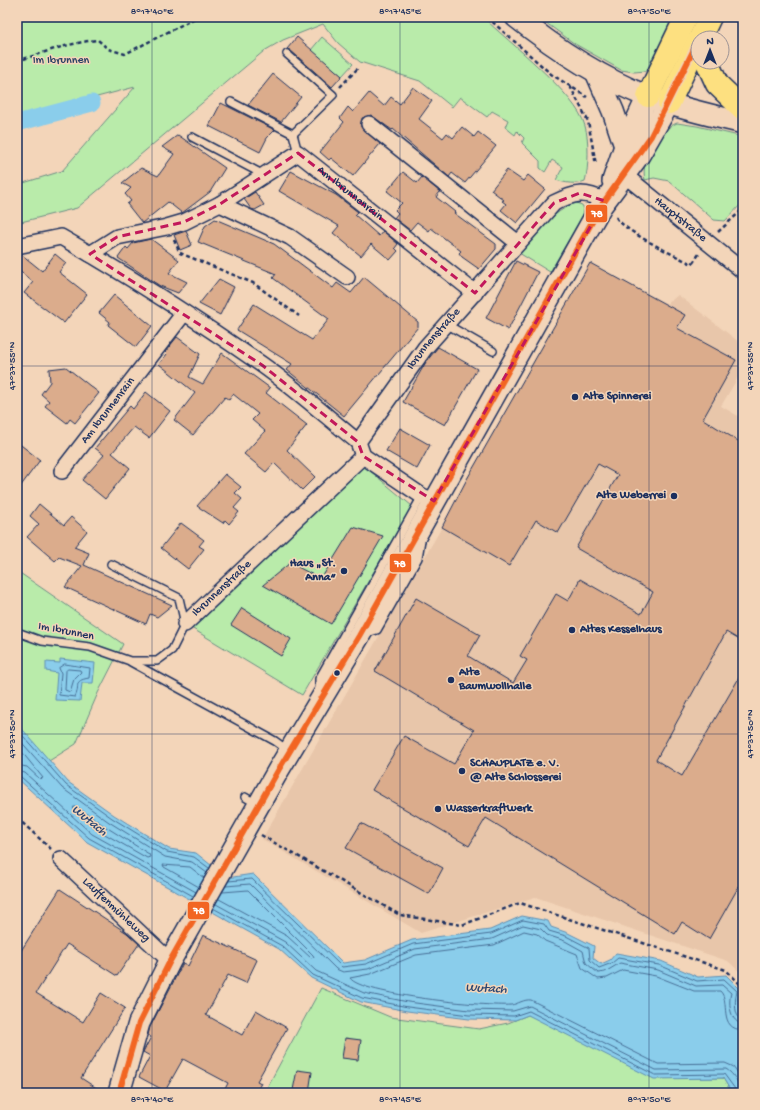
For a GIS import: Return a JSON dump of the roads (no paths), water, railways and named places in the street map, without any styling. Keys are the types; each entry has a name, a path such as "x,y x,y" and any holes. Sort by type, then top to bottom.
{"highway":[{"path":"648,96 686,17"},
{"path":"704,30 710,17"},
{"path":"669,103 690,59"},
{"path":"711,70 717,84 743,109"}],"main road":[{"path":"516,17 560,50 596,72 648,96 743,123"},
{"path":"596,72 625,146"},
{"path":"119,1093 139,1023 170,961 246,827 252,801 290,752 359,636 424,519 428,499 609,206 621,172 625,146 648,96"},
{"path":"621,172 651,136 669,103"}],"street":[{"path":"369,124 518,243"},
{"path":"90,254 117,237 184,222 220,204 298,152"},
{"name":"Am Ibrunnenrain","path":"298,152 475,293"},
{"name":"Hauptstraße","path":"621,172 743,271"},
{"name":"Ibrunnenstraße","path":"185,624 361,449 424,348 475,293 554,203 566,196 580,193 591,194 609,206"},
{"path":"220,204 290,237 347,277"},
{"path":"17,246 61,237 90,254 184,313 262,365 361,449 428,499"},
{"name":"Am Ibrunnenrain","path":"62,471 184,313"},
{"name":"Lauffenmühleweg","path":"61,858 170,961"}],"lane":[{"path":"287,54 333,95 294,134"},
{"path":"231,102 294,134"},
{"path":"294,134 298,152"},
{"path":"192,137 264,175"},
{"path":"446,324 493,351"},
{"path":"319,702 319,679 428,499"},
{"path":"112,564 178,598 185,624"},
{"name":"Im Ibrunnen","path":"17,632 42,641 90,647 130,661 157,661 172,650 185,624"},
{"path":"130,661 275,741 290,752"}],"water":[{"path":"60,659 95,663 93,683 82,683 80,701 55,700 57,673 46,671 46,662 60,663"},
{"name":"Wutach","path":"17,723 68,782 114,815 169,849 196,853 227,878 253,874 343,963 365,960 412,940 490,930 522,916 548,921 551,927 568,933 594,946 593,958 601,964 610,960 616,953 661,961 698,977 726,975 742,991 738,999 743,1020 743,1093 732,1093 723,1078 654,1079 528,1015 515,1020 469,1019 407,1011 361,1002 311,978 279,949 87,842 17,778"}],"waterway":[{"path":"17,123 92,103"}],"place":[{"name":"Alte Spinnerei","path":"575,397"},
{"name":"Alte Weberrei","path":"674,496"},
{"name":"Haus „St. Anna“","path":"344,571"},
{"name":"Altes Kesselhaus","path":"572,630"},
{"name":"Alte Baumwollhalle","path":"451,680"},
{"name":"SCHAUPLATZ e. V. @ Alte Schlosserei","path":"462,771"},
{"name":"Wasserkraftwerk","path":"438,809"}]}
